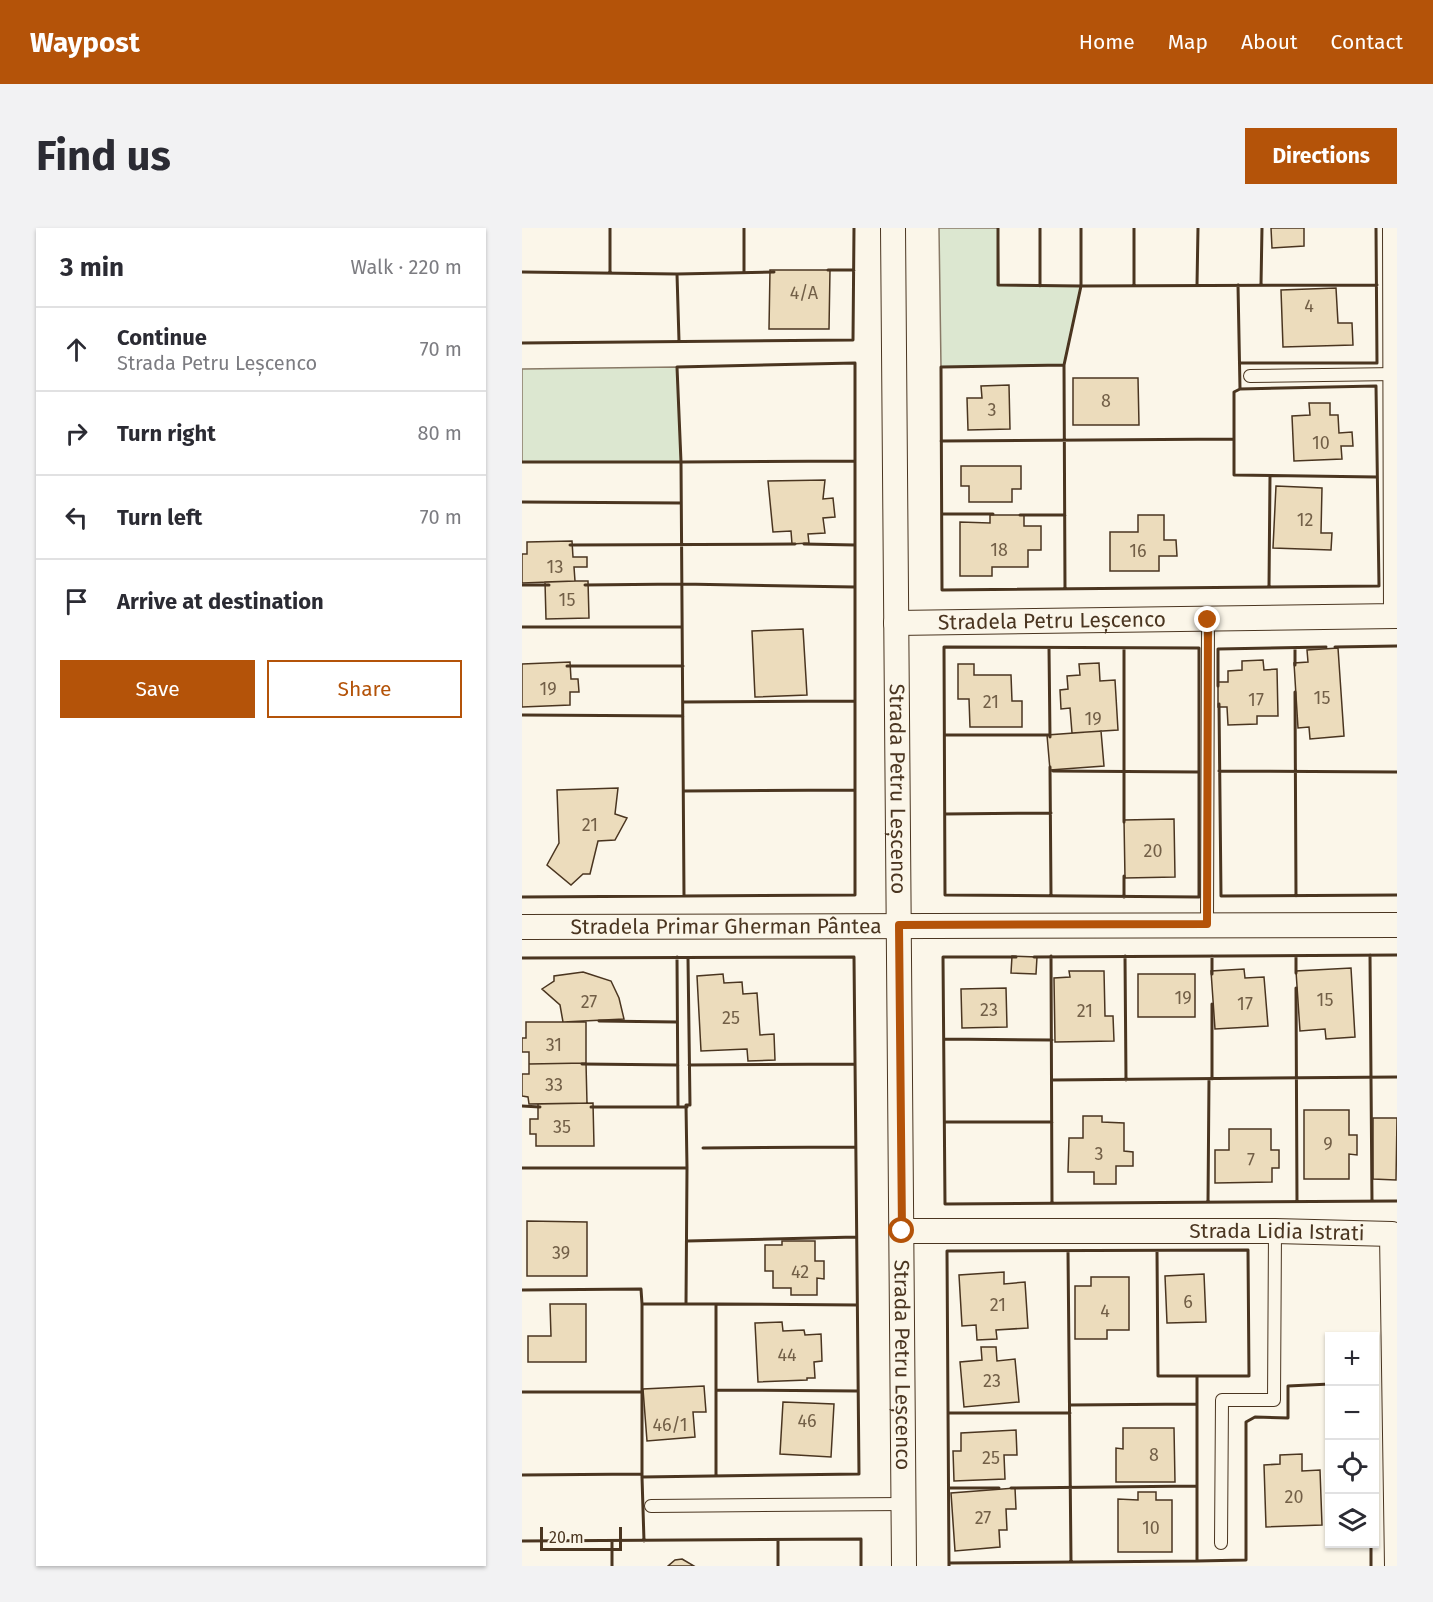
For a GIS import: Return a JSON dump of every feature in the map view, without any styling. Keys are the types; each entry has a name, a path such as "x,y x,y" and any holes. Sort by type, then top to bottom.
{"street":[{"name":"Strada Petru Leșcenco","path":"893,228 904,1566"},
{"name":"Stradela Petru Leșcenco","path":"896,623 1396,616 1395,228"},
{"name":"Stradela Primar Gherman Pântea","path":"522,927 1397,925"},
{"name":"Strada Lidia Istrati","path":"902,1231 1395,1232 1397,1566"}],"lane":[{"path":"1250,376 1396,374"},
{"path":"1207,924 1208,620"},
{"path":"1221,1543 1222,1400 1274,1400 1275,1231"},
{"path":"651,1506 903,1504"}],"green space":[{"path":"939,228 998,228 999,285 1081,286 1064,365 941,367"},
{"path":"677,367 681,462 522,462 522,369"}],"building":[{"path":"1271,228 1304,228 1304,246 1272,248"},
{"path":"770,270 830,270 829,329 769,329"},
{"path":"1336,288 1338,323 1352,323 1353,345 1283,347 1281,290"},
{"path":"1073,378 1138,378 1139,425 1073,425"},
{"path":"1009,385 1010,429 968,430 967,398 982,398 981,386"},
{"path":"1309,403 1330,403 1330,415 1338,415 1339,433 1352,432 1353,446 1341,446 1342,459 1294,461 1292,416 1310,415"},
{"path":"961,466 1021,466 1021,489 1012,489 1012,502 969,502 969,486 961,486"},
{"path":"825,480 823,499 833,498 835,517 823,518 825,533 808,534 809,543 792,544 791,531 773,532 768,481"},
{"path":"1276,486 1322,488 1321,533 1332,533 1331,550 1273,548"},
{"path":"990,515 1024,515 1024,526 1041,526 1041,550 1028,550 1028,567 992,567 992,576 960,576 960,522 990,523"},
{"path":"1138,515 1164,515 1164,540 1176,540 1177,556 1159,556 1159,571 1110,571 1110,532 1138,532"},
{"path":"572,541 573,557 587,557 587,567 574,567 575,581 522,583 522,554 527,554 527,542"},
{"path":"588,581 589,618 546,619 545,582"},
{"path":"803,629 807,695 755,697 752,631"},
{"path":"1338,648 1344,736 1310,739 1309,727 1298,728 1294,663 1308,662 1307,650"},
{"path":"1263,660 1264,670 1277,669 1278,716 1257,716 1257,724 1228,725 1227,707 1218,707 1218,682 1228,682 1228,671 1242,670 1242,661"},
{"path":"570,662 571,679 578,679 579,692 570,692 570,705 522,707 522,664"},
{"path":"1099,663 1100,681 1115,680 1118,730 1072,733 1070,708 1061,709 1060,690 1068,689 1067,676 1080,675 1079,664"},
{"path":"958,664 974,664 974,675 1011,675 1012,701 1022,701 1022,727 970,727 969,699 958,699"},
{"path":"1101,731 1104,766 1050,770 1047,735"},
{"path":"618,788 615,814 627,818 615,840 598,841 590,874 583,874 571,885 547,865 559,843 557,790"},
{"path":"1174,819 1175,877 1125,878 1124,820"},
{"path":"1012,956 1037,957 1036,974 1011,973"},
{"path":"1351,968 1355,1037 1326,1039 1325,1029 1300,1031 1296,971"},
{"path":"1244,969 1245,978 1264,977 1268,1026 1215,1029 1211,971"},
{"path":"1069,971 1104,971 1105,1016 1113,1016 1114,1041 1055,1042 1054,978 1070,977"},
{"path":"583,972 611,981 619,998 624,1019 563,1022 560,1005 542,989 554,981 554,976"},
{"path":"723,974 724,983 742,982 743,994 757,993 760,1035 774,1034 775,1060 748,1061 747,1049 701,1051 697,976"},
{"path":"1138,974 1195,974 1195,1017 1138,1017"},
{"path":"1006,988 1007,1027 962,1028 961,989"},
{"path":"526,1022 586,1022 586,1063 529,1064 529,1052 522,1052 522,1038 526,1038"},
{"path":"586,1063 587,1103 529,1104 528,1097 522,1096 522,1074 529,1074 529,1064"},
{"path":"593,1103 594,1146 536,1146 536,1134 530,1134 530,1119 538,1119 538,1104"},
{"path":"1304,1110 1349,1110 1349,1135 1357,1135 1357,1155 1349,1154 1349,1179 1304,1179"},
{"path":"1083,1116 1102,1116 1102,1122 1124,1123 1124,1151 1133,1152 1133,1166 1116,1166 1116,1184 1094,1184 1094,1172 1068,1172 1069,1138 1083,1138"},
{"path":"1373,1118 1397,1118 1396,1180 1373,1179"},
{"path":"1229,1129 1271,1129 1271,1150 1279,1150 1279,1168 1272,1168 1272,1182 1215,1183 1215,1150 1229,1150"},
{"path":"527,1221 587,1222 587,1276 527,1276"},
{"path":"782,1241 815,1241 815,1261 824,1261 824,1279 817,1278 817,1295 791,1295 791,1288 773,1288 773,1271 765,1271 765,1245 782,1245"},
{"path":"1004,1272 1004,1284 1025,1282 1028,1328 996,1330 997,1339 977,1340 976,1325 962,1326 959,1275"},
{"path":"1204,1274 1206,1322 1167,1323 1165,1276"},
{"path":"1091,1277 1129,1277 1129,1330 1107,1330 1107,1339 1075,1339 1075,1286 1091,1286"},
{"path":"550,1304 586,1304 586,1362 528,1362 528,1336 551,1336"},
{"path":"782,1322 783,1331 804,1330 805,1335 821,1334 822,1361 814,1362 815,1378 758,1382 755,1323"},
{"path":"981,1347 996,1347 997,1361 1015,1359 1019,1402 964,1407 960,1362 982,1360"},
{"path":"704,1386 706,1412 693,1412 695,1437 647,1441 643,1389"},
{"path":"783,1402 834,1404 831,1457 780,1454"},
{"path":"1123,1428 1174,1428 1175,1482 1116,1482 1116,1448 1123,1449"},
{"path":"1016,1430 1017,1455 1004,1455 1005,1479 954,1481 953,1451 961,1451 961,1433"},
{"path":"1302,1454 1302,1471 1320,1470 1322,1525 1266,1527 1264,1465 1280,1464 1280,1455"},
{"path":"1015,1488 1016,1509 1006,1509 1007,1530 999,1530 1000,1547 955,1551 951,1493"},
{"path":"1138,1492 1156,1492 1156,1500 1172,1500 1172,1552 1118,1552 1118,1499 1138,1500"},
{"path":"682,1559 694,1566 668,1566 675,1560"}],"wall":[{"path":"610,228 610,273"},
{"path":"744,228 744,272"},
{"path":"522,343 853,340 854,228"},
{"path":"998,228 998,285 1081,286 1064,365 941,367 942,590 1379,586 1376,386 1240,389 1238,285"},
{"path":"1040,228 1040,286"},
{"path":"1081,228 1081,286 1377,285"},
{"path":"1134,228 1134,285"},
{"path":"1197,285 1198,228"},
{"path":"1261,285 1262,228"},
{"path":"1240,363 1377,363 1376,228"},
{"path":"828,270 854,270"},
{"path":"522,272 677,274 774,272"},
{"path":"677,274 679,341"},
{"path":"522,462 681,462 677,367 855,363 855,895 522,897"},
{"path":"1064,365 1065,589"},
{"path":"1240,389 1234,392 1234,475 1377,477"},
{"path":"941,441 1234,439"},
{"path":"684,896 681,462 855,461"},
{"path":"1269,587 1270,476"},
{"path":"522,502 681,503"},
{"path":"942,514 993,514"},
{"path":"1020,515 1065,515"},
{"path":"570,545 795,544"},
{"path":"804,544 855,545"},
{"path":"522,585 549,585"},
{"path":"585,585 855,587"},
{"path":"522,627 682,627"},
{"path":"1335,647 1397,646"},
{"path":"944,647 1199,648 1199,897 945,895 944,647"},
{"path":"1218,686 1218,649 1326,647"},
{"path":"1049,648 1050,737"},
{"path":"1124,648 1124,822"},
{"path":"1295,648 1295,665"},
{"path":"567,666 683,666"},
{"path":"1295,692 1296,896"},
{"path":"683,702 855,701"},
{"path":"1219,704 1221,896 1397,895"},
{"path":"522,715 683,716"},
{"path":"945,735 1050,735"},
{"path":"1050,767 1051,896"},
{"path":"1053,771 1199,772"},
{"path":"1219,771 1397,772"},
{"path":"684,791 855,790"},
{"path":"945,814 1051,813"},
{"path":"1124,876 1124,897"},
{"path":"1370,955 1372,1201"},
{"path":"1034,957 1397,955"},
{"path":"1051,956 1052,1203"},
{"path":"1125,956 1126,1080"},
{"path":"1212,956 1212,974"},
{"path":"1296,956 1296,973"},
{"path":"677,957 678,1107 687,1107"},
{"path":"522,958 854,957 859,1474 642,1477 644,1541"},
{"path":"1016,957 943,957 945,1204 1397,1201"},
{"path":"687,1168 686,1105 690,1105 688,958"},
{"path":"1296,988 1297,1201"},
{"path":"1212,1004 1212,1079"},
{"path":"599,1021 677,1022"},
{"path":"944,1039 1052,1040"},
{"path":"582,1064 678,1065"},
{"path":"689,1065 855,1064"},
{"path":"1052,1080 1397,1077"},
{"path":"1208,1202 1209,1079"},
{"path":"522,1106 540,1107"},
{"path":"591,1107 678,1107"},
{"path":"945,1122 1052,1122"},
{"path":"703,1148 855,1147"},
{"path":"522,1168 687,1168 686,1304 716,1304 716,1476"},
{"path":"687,1241 856,1237"},
{"path":"949,1566 947,1251 1248,1250 1249,1376 1197,1376 1197,1561 1246,1560 1246,1422 1255,1417 1288,1418 1288,1386 1325,1384"},
{"path":"1068,1251 1071,1562"},
{"path":"1157,1251 1158,1376 1197,1376"},
{"path":"522,1290 641,1289 642,1304 686,1304"},
{"path":"642,1304 642,1477"},
{"path":"716,1304 857,1305"},
{"path":"716,1390 858,1391"},
{"path":"522,1392 642,1392"},
{"path":"1070,1405 1197,1404"},
{"path":"948,1413 1070,1413"},
{"path":"522,1475 642,1474"},
{"path":"1011,1488 1197,1486"},
{"path":"949,1488 999,1488"},
{"path":"522,1541 861,1539 861,1566"},
{"path":"612,1541 612,1566"},
{"path":"778,1541 778,1566"},
{"path":"1371,1548 1371,1566"},
{"path":"949,1563 1197,1561"}],"route":[{"path":"902,1231 899,925 1207,924 1208,620"}]}
